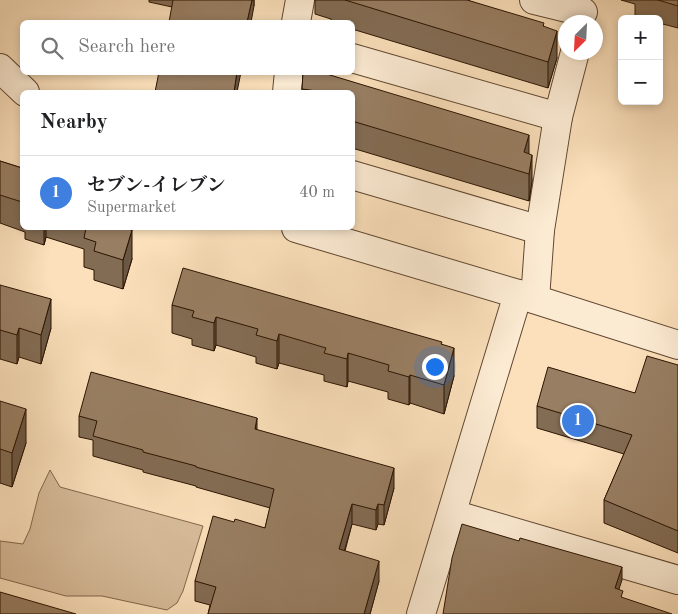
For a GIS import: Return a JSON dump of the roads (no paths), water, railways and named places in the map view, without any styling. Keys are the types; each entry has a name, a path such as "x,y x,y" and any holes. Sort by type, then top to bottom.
{"street":[{"path":"296,20 300,0"},
{"path":"534,0 583,12"},
{"path":"355,59 558,117"},
{"path":"421,614 452,514 526,296 540,230 558,117 572,60"},
{"path":"0,68 22,90"},
{"path":"287,90 289,75"},
{"path":"355,176 540,230"},
{"path":"303,230 526,296 678,345"},
{"path":"452,514 678,580"}],"place":[{"name":"セブン-イレブン","path":"578,421"}]}
